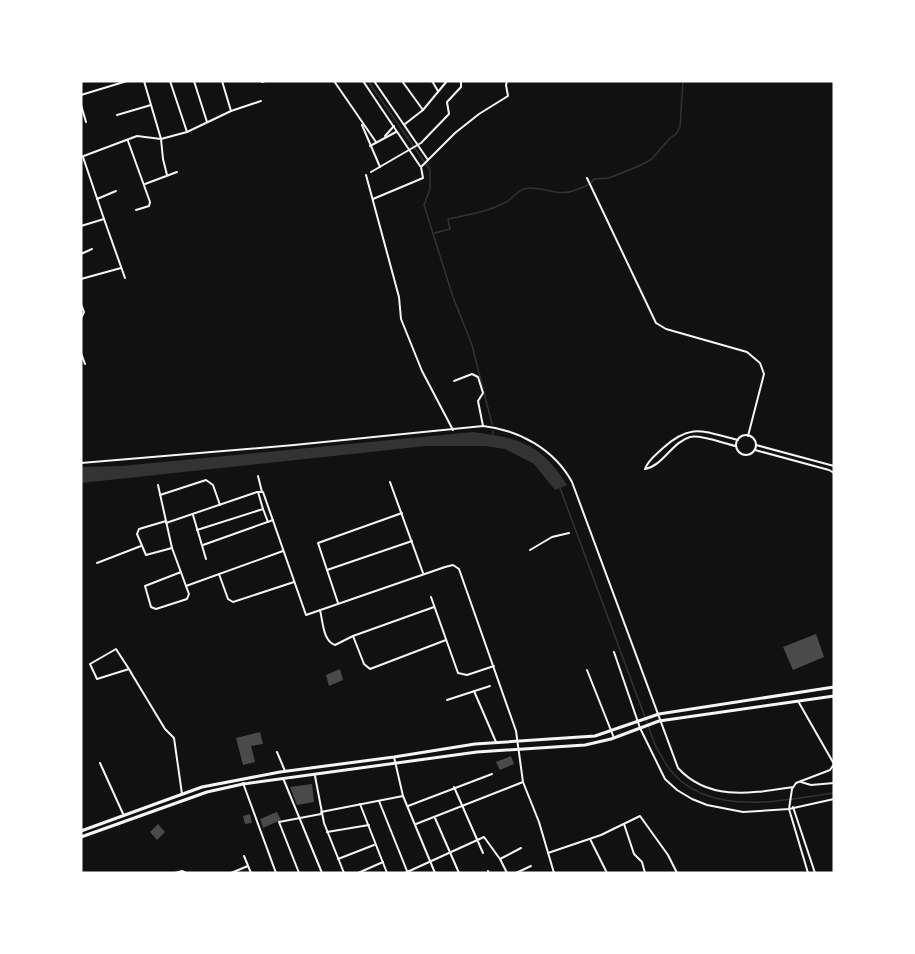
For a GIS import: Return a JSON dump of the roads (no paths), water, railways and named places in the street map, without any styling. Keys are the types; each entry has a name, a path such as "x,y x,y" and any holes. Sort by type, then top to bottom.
{"main road":[{"path":"81,831 209,785 285,771 496,742 581,738 612,731 658,715 834,687"},
{"path":"81,837 207,792 243,784 477,752 585,745 614,738 660,720 834,696"}],"street":[{"path":"81,95 127,81"},
{"path":"144,81 161,140 167,176"},
{"path":"170,81 187,132"},
{"path":"194,81 207,122"},
{"path":"222,81 231,111"},
{"path":"334,81 376,142"},
{"path":"363,81 421,167 423,178 373,199"},
{"path":"374,81 428,160"},
{"path":"402,81 423,110"},
{"path":"432,81 438,91"},
{"path":"404,125 423,110 447,81"},
{"path":"371,172 417,145 449,114 447,102 461,87 461,81"},
{"path":"421,167 478,114 508,96 507,81"},
{"path":"125,278 82,156 137,136 161,140 187,132 231,111 261,101"},
{"path":"81,105 86,122"},
{"path":"117,115 152,105"},
{"path":"362,124 380,167"},
{"path":"385,136 394,126"},
{"path":"370,146 398,131"},
{"path":"128,141 145,184 150,204 136,210"},
{"path":"145,184 177,172"},
{"path":"366,175 399,297 401,319 422,371 453,430"},
{"path":"587,178 656,323 666,329 747,352 760,363 764,374 748,436"},
{"path":"97,199 116,190"},
{"path":"81,226 104,219"},
{"path":"81,254 92,249"},
{"path":"81,279 121,268"},
{"path":"81,304 84,314 81,318"},
{"path":"81,353 85,364"},
{"path":"454,381 472,374 478,377 483,393 478,401 483,426"},
{"path":"81,463 483,426 512,432 552,455 568,475 678,768 699,785 732,794 793,788 801,782 830,770 834,764 798,701"},
{"path":"736,446 690,437 651,468 645,469 648,462 675,438 692,431 704,431 738,440"},
{"path":"743,436 753,438 756,445 755,450 750,455 738,452 736,446 738,440 743,436"},
{"path":"756,445 834,466"},
{"path":"755,450 834,472"},
{"path":"258,476 263,509 268,522"},
{"path":"160,495 208,480 213,485 220,505"},
{"path":"390,482 423,573"},
{"path":"158,485 172,548 186,585 189,594 187,599 156,609 151,607 145,586 181,572"},
{"path":"172,548 148,555 144,553 137,531 260,492 266,495 306,615 423,573 453,565 459,568 518,740 523,782 539,822 554,873"},
{"path":"197,530 263,509"},
{"path":"318,543 402,513"},
{"path":"193,515 206,559"},
{"path":"203,545 273,520"},
{"path":"530,550 552,537 569,533"},
{"path":"316,537 338,603"},
{"path":"327,570 412,541"},
{"path":"97,563 141,546"},
{"path":"186,585 283,551"},
{"path":"219,573 228,599 233,602 294,582"},
{"path":"430,597 460,674 467,675 494,666"},
{"path":"320,610 326,638 335,645 353,636 434,607"},
{"path":"353,636 364,664 370,669 446,640"},
{"path":"129,669 97,679 90,664 116,649 129,669 165,729 174,738 182,794"},
{"path":"614,652 641,728 666,778 677,790 692,799 718,808 743,812 789,809 792,805 834,799"},
{"path":"587,670 614,738"},
{"path":"447,700 490,686"},
{"path":"474,691 496,742"},
{"path":"277,752 285,771"},
{"path":"394,757 403,796 435,873"},
{"path":"100,763 124,816"},
{"path":"314,774 321,813 344,873"},
{"path":"408,806 492,774"},
{"path":"283,778 322,873"},
{"path":"241,779 276,873"},
{"path":"415,824 523,782"},
{"path":"801,782 834,783"},
{"path":"454,787 483,854"},
{"path":"793,788 792,805 815,873"},
{"path":"299,873 279,823 403,796"},
{"path":"379,801 406,873 485,837 507,873"},
{"path":"360,804 387,873"},
{"path":"789,809 808,873"},
{"path":"548,853 590,839 641,816 668,855 677,873"},
{"path":"435,818 459,873"},
{"path":"624,824 634,854 642,862 645,873"},
{"path":"327,832 369,825"},
{"path":"590,839 607,873"},
{"path":"338,859 375,845"},
{"path":"500,859 521,848"},
{"path":"800,850 808,848"},
{"path":"244,856 251,873"},
{"path":"358,873 383,862"},
{"path":"231,873 248,866"},
{"path":"516,873 531,866"},
{"path":"175,873 182,871 186,873"}],"waterway":[{"path":"368,81 430,170 430,189 424,205 453,297 472,345 492,424"},
{"path":"435,233 450,229 448,219 492,208 506,202 525,188 567,192 588,185 594,179 609,178 652,159 680,127 683,81"},
{"path":"560,488 656,747 671,771 687,786 706,795 726,800 770,802 834,793"}]}
